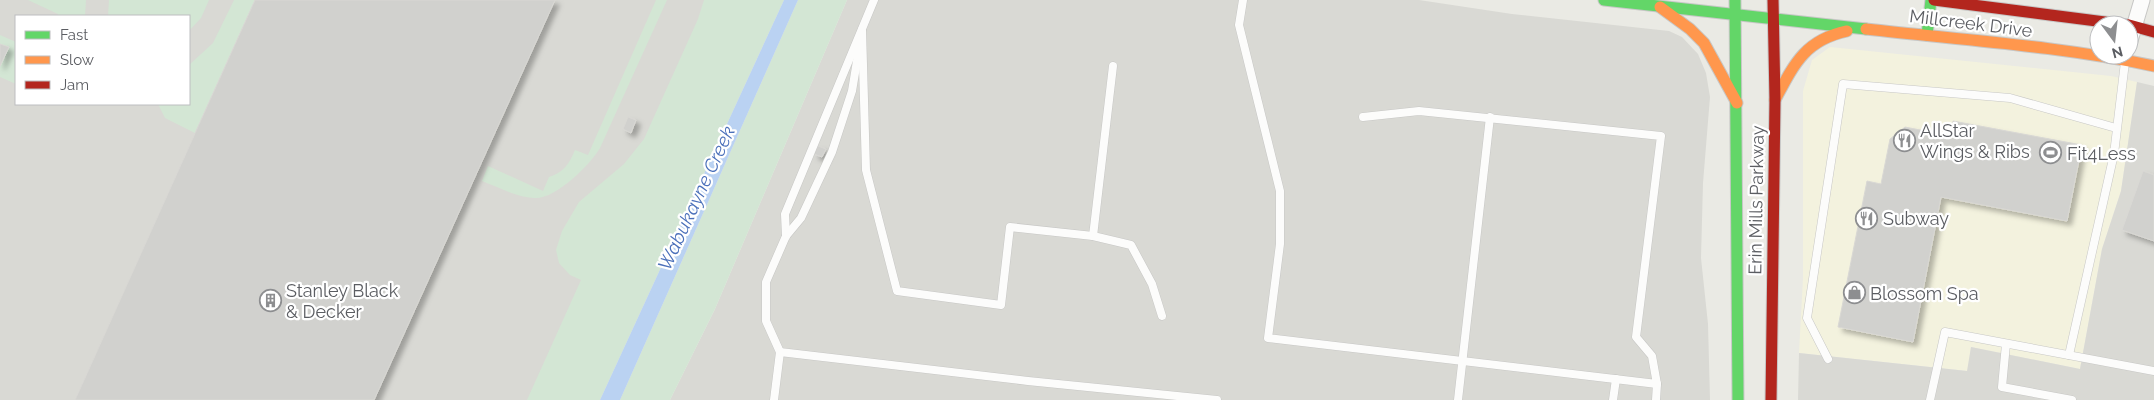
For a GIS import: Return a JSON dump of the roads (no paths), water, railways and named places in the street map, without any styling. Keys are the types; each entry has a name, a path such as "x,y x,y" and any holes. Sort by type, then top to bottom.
{"street":[{"name":"Millcreek Drive","path":"1604,0 2089,53"},
{"name":"Erin Mills Parkway","path":"1734,0 1737,103 1738,400"},
{"name":"Erin Mills Parkway","path":"1771,400 1775,100 1773,0"},
{"name":"Millcreek Drive","path":"1932,0 2089,20"},
{"path":"1927,36 1932,0"},
{"path":"2135,15 2142,0"},
{"path":"1660,6 1690,29 1704,43 1737,103"},
{"name":"Millcreek Drive","path":"2139,28 2154,32"},
{"path":"1775,100 1797,61 1812,44 1828,34 1863,29"},
{"name":"Millcreek Drive","path":"2139,61 2154,66"}],"lane":[{"path":"786,236 785,214 874,0"},
{"path":"1243,0 1239,26 1280,191 1280,244 1268,338 1657,384"},
{"path":"862,30 866,170 897,291 1001,305 1010,227 1093,236 1131,245 1152,284 1162,316"},
{"path":"774,400 780,352 766,321 766,282 786,236 801,218 832,152 852,91 862,30"},
{"path":"2069,355 2114,154 2125,65"},
{"path":"1093,236 1113,66"},
{"path":"1828,358 1807,318 1843,84 2010,98 2116,128"},
{"path":"1363,117 1419,111 1490,117 1562,128 1661,136 1636,337 1652,356 1657,384 1656,400"},
{"path":"1458,400 1490,117"},
{"path":"1930,400 1945,332 2154,371"},
{"path":"2006,344 2002,387 2072,400"},
{"path":"780,352 1028,381 1217,400"},
{"path":"1613,400 1616,379"}],"water":[{"name":"Wabukayne Creek","path":"784,0 798,0 620,400 600,400"}],"place":[{"name":"AllStar Wings & Ribs","path":"1904,140"},
{"name":"Fit4Less","path":"2051,153"},
{"name":"Subway","path":"1867,218"},
{"name":"Blossom Spa","path":"1854,293"},
{"name":"Stanley Black & Decker","path":"270,300"}]}
